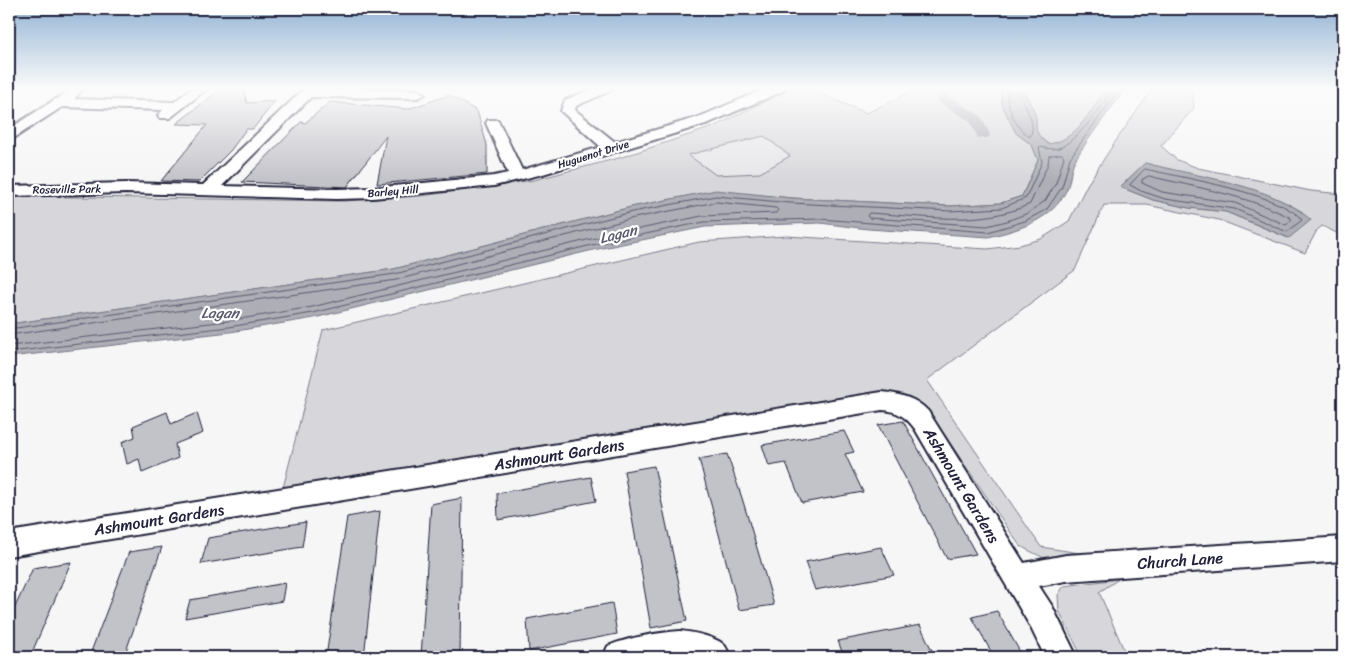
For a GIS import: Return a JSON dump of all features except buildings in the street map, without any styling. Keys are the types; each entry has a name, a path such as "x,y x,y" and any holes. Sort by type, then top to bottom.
{"street":[{"path":"9,135 33,119"},
{"path":"207,191 280,119"},
{"path":"578,119 612,148"},
{"name":"Huguenot Drive","path":"519,176 706,119"},
{"path":"492,123 512,167 519,176"},
{"name":"Barley Hill","path":"126,188 337,194 373,193 494,181 519,176"},
{"name":"Roseville Park","path":"9,191 126,188"},
{"name":"Ashmount Gardens","path":"9,544 882,401 901,403 916,412 1018,577 1041,616 1061,657"},
{"name":"Church Lane","path":"1018,577 1066,568 1343,549"},
{"path":"619,657 669,647 688,646 704,650 714,657"}],"shaded area":[{"path":"729,119 1009,119 1016,133 1032,145 1038,160 1022,196 1001,203 950,206 792,198 715,191 631,207 394,269 9,324 9,196 344,201 421,196 534,180 619,158 713,127","holes":["764,136 790,156 760,173 716,175 688,155"]},
{"path":"1036,119 1085,119 1067,137 1058,142 1048,144 1039,135 1036,128"},
{"path":"1131,119 1184,119 1161,146 1177,160 1198,168 1311,191 1343,194 1343,236 1322,226 1317,230 1305,253 1219,220 1147,205 1104,205 1075,270 927,380 1041,547 1093,555 1046,559 1020,546 929,412 899,400 283,488 323,330 699,242 787,236 987,249 1020,245 1041,239 1069,221 1087,185","holes":["1145,163 1226,182 1266,194 1303,212 1288,238 1226,212 1189,208 1153,200 1120,187"]},
{"path":"764,136 790,156 760,173 716,175 688,155"},
{"path":"1119,579 1099,592 1127,657 1082,657 1059,611 1058,595 1064,586"}],"water":[{"name":"Lagan","path":"1009,119 1036,119 1037,131 1048,144 1058,142 1067,137 1085,119 1103,119 1075,160 1067,189 1053,209 1023,227 988,237 868,229 820,223 705,227 593,250 314,318 230,332 9,357 9,324 394,269 631,207 716,190 792,198 950,206 1001,203 1022,196 1038,160 1032,145 1016,133"},
{"path":"1145,163 1233,183 1255,190 1295,208 1311,220 1289,238 1226,212 1189,208 1153,200 1120,187"}],"waterway":[{"path":"976,119 983,135"}]}
